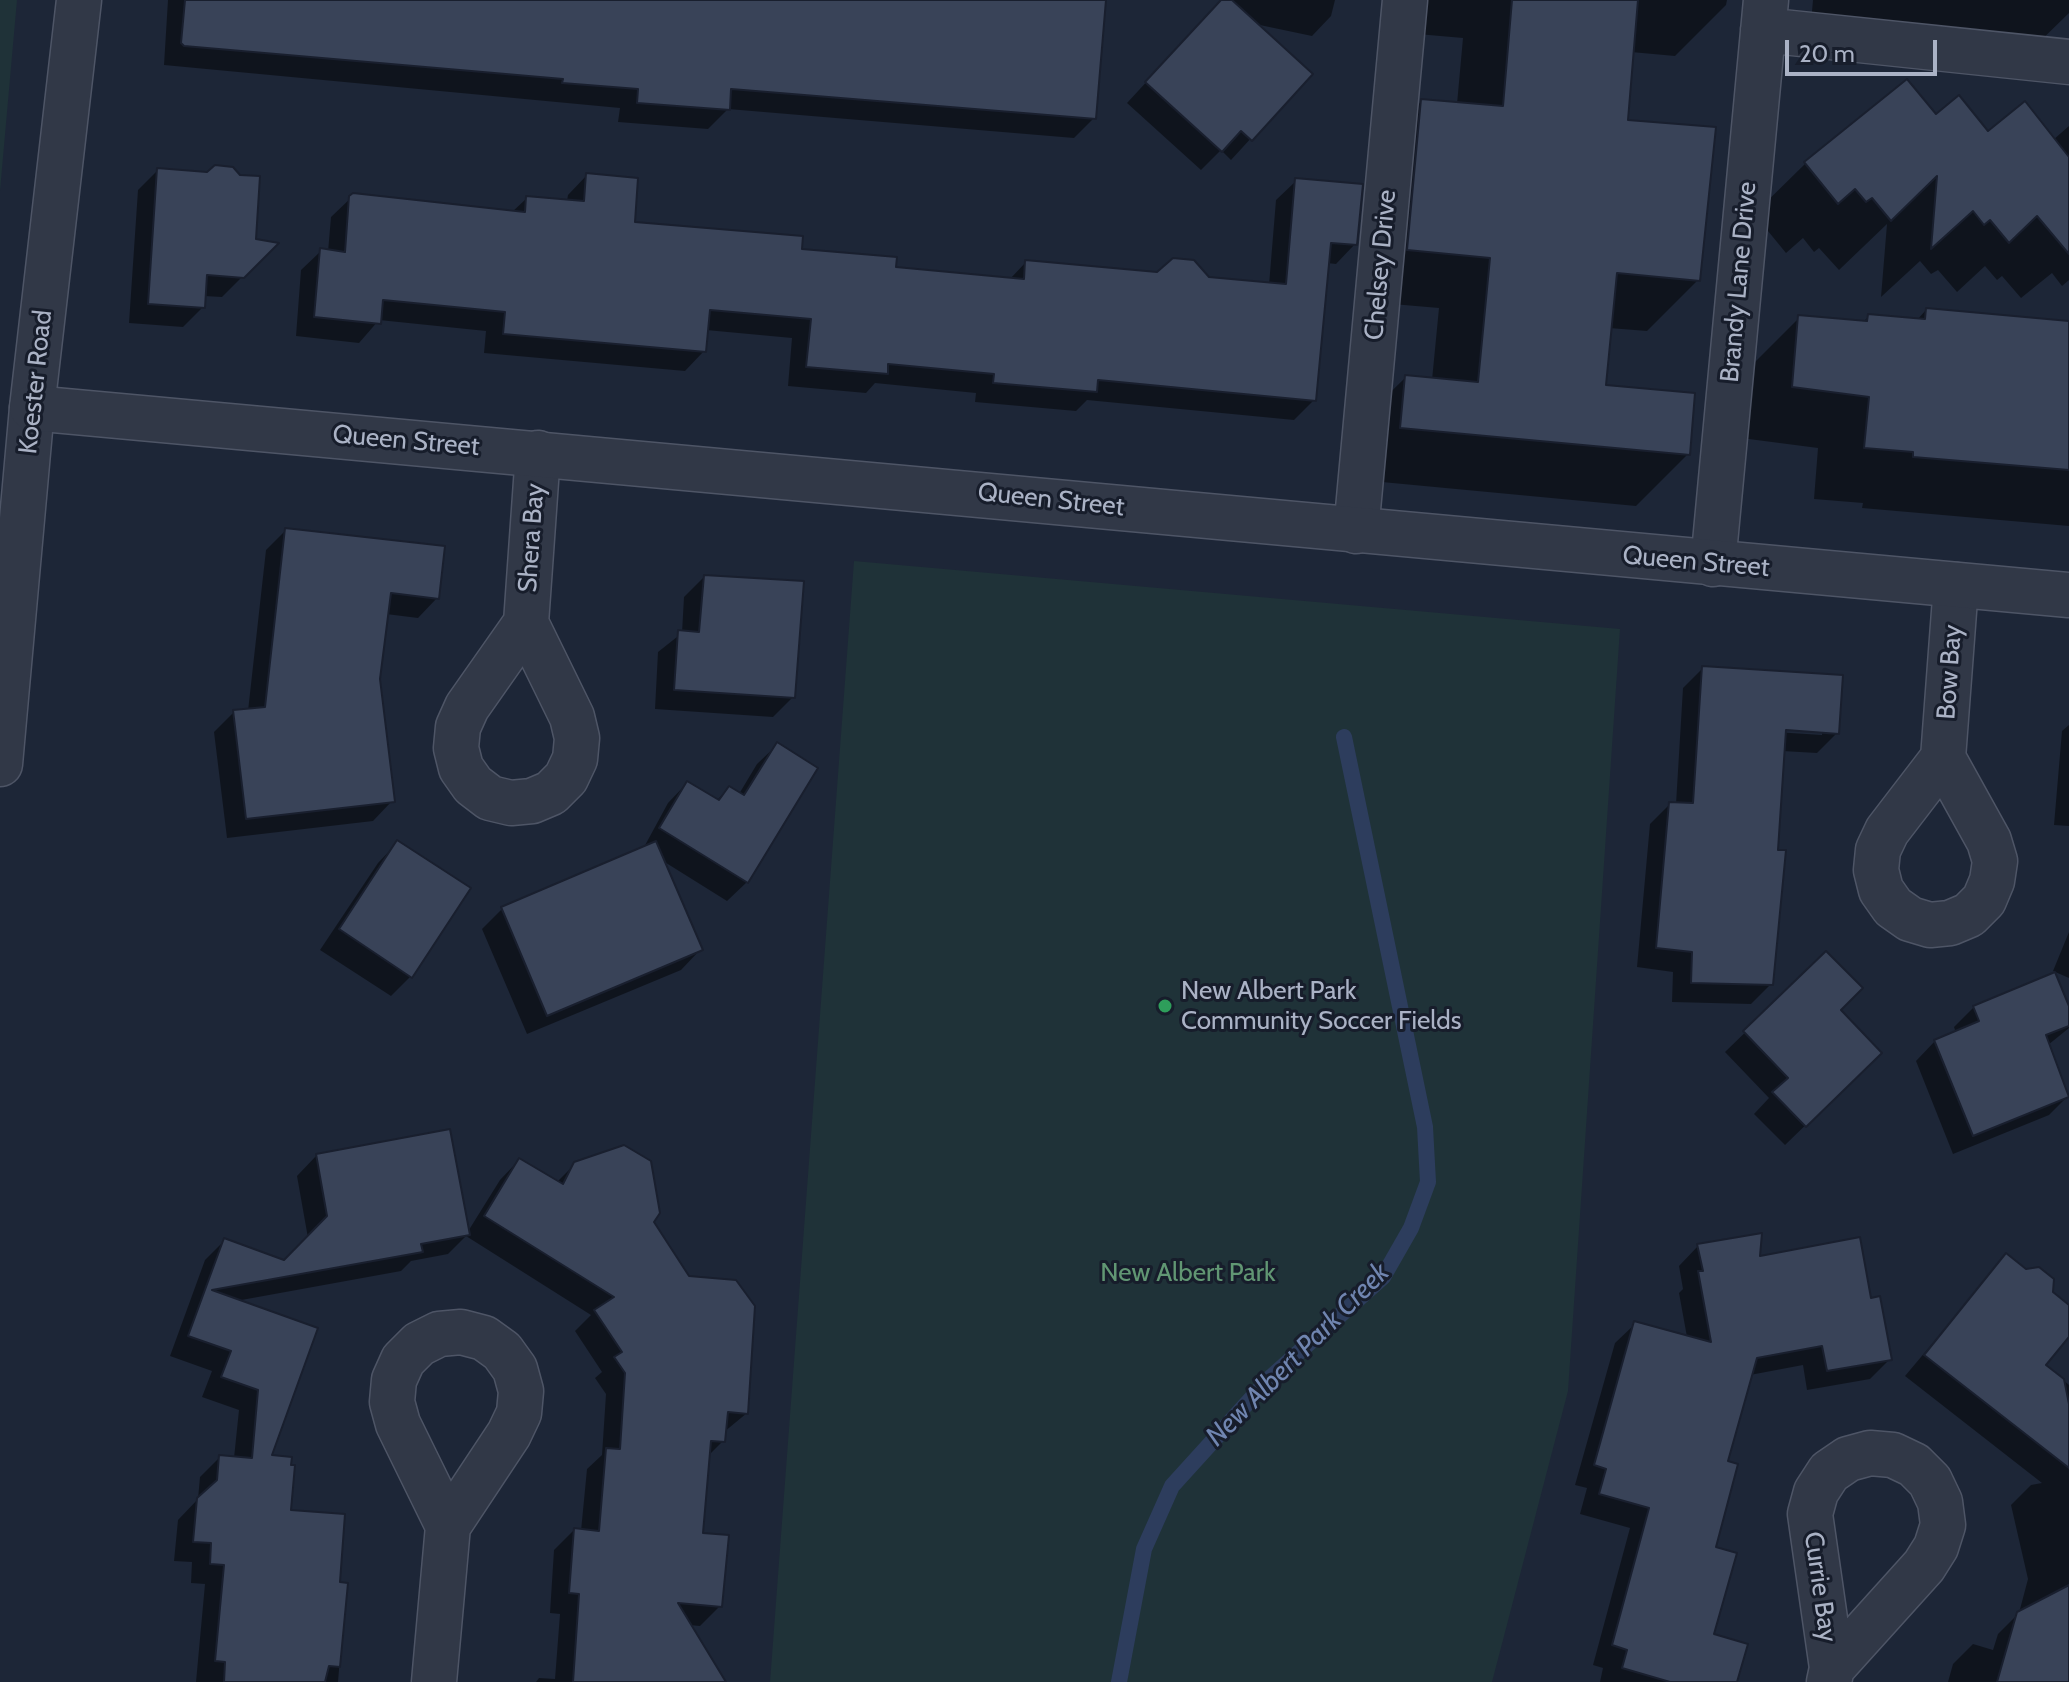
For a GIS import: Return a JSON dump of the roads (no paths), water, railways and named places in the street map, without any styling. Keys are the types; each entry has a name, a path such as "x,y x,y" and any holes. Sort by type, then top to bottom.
{"street":[{"name":"Koester Road","path":"0,764 32,408 79,0"},
{"name":"Chelsey Drive","path":"1356,531 1405,0"},
{"path":"1765,15 2069,62"},
{"name":"Brandy Lane Drive","path":"1713,564 1765,15"},
{"name":"Queen Street","path":"32,408 2069,595"},
{"name":"Shera Bay","path":"526,623 538,453"},
{"name":"Bow Bay","path":"1943,758 1956,585"},
{"path":"434,1682 448,1526"}],"waterway":[{"name":"New Albert Park Creek","path":"1119,1682 1144,1549 1172,1486 1270,1378 1383,1277 1411,1228 1428,1182 1425,1127 1344,737"}],"place":[{"name":"New Albert Park Community Soccer Fields","path":"1165,1006"}],"park label":[{"name":"New Albert Park","path":"1188,1273"}]}
